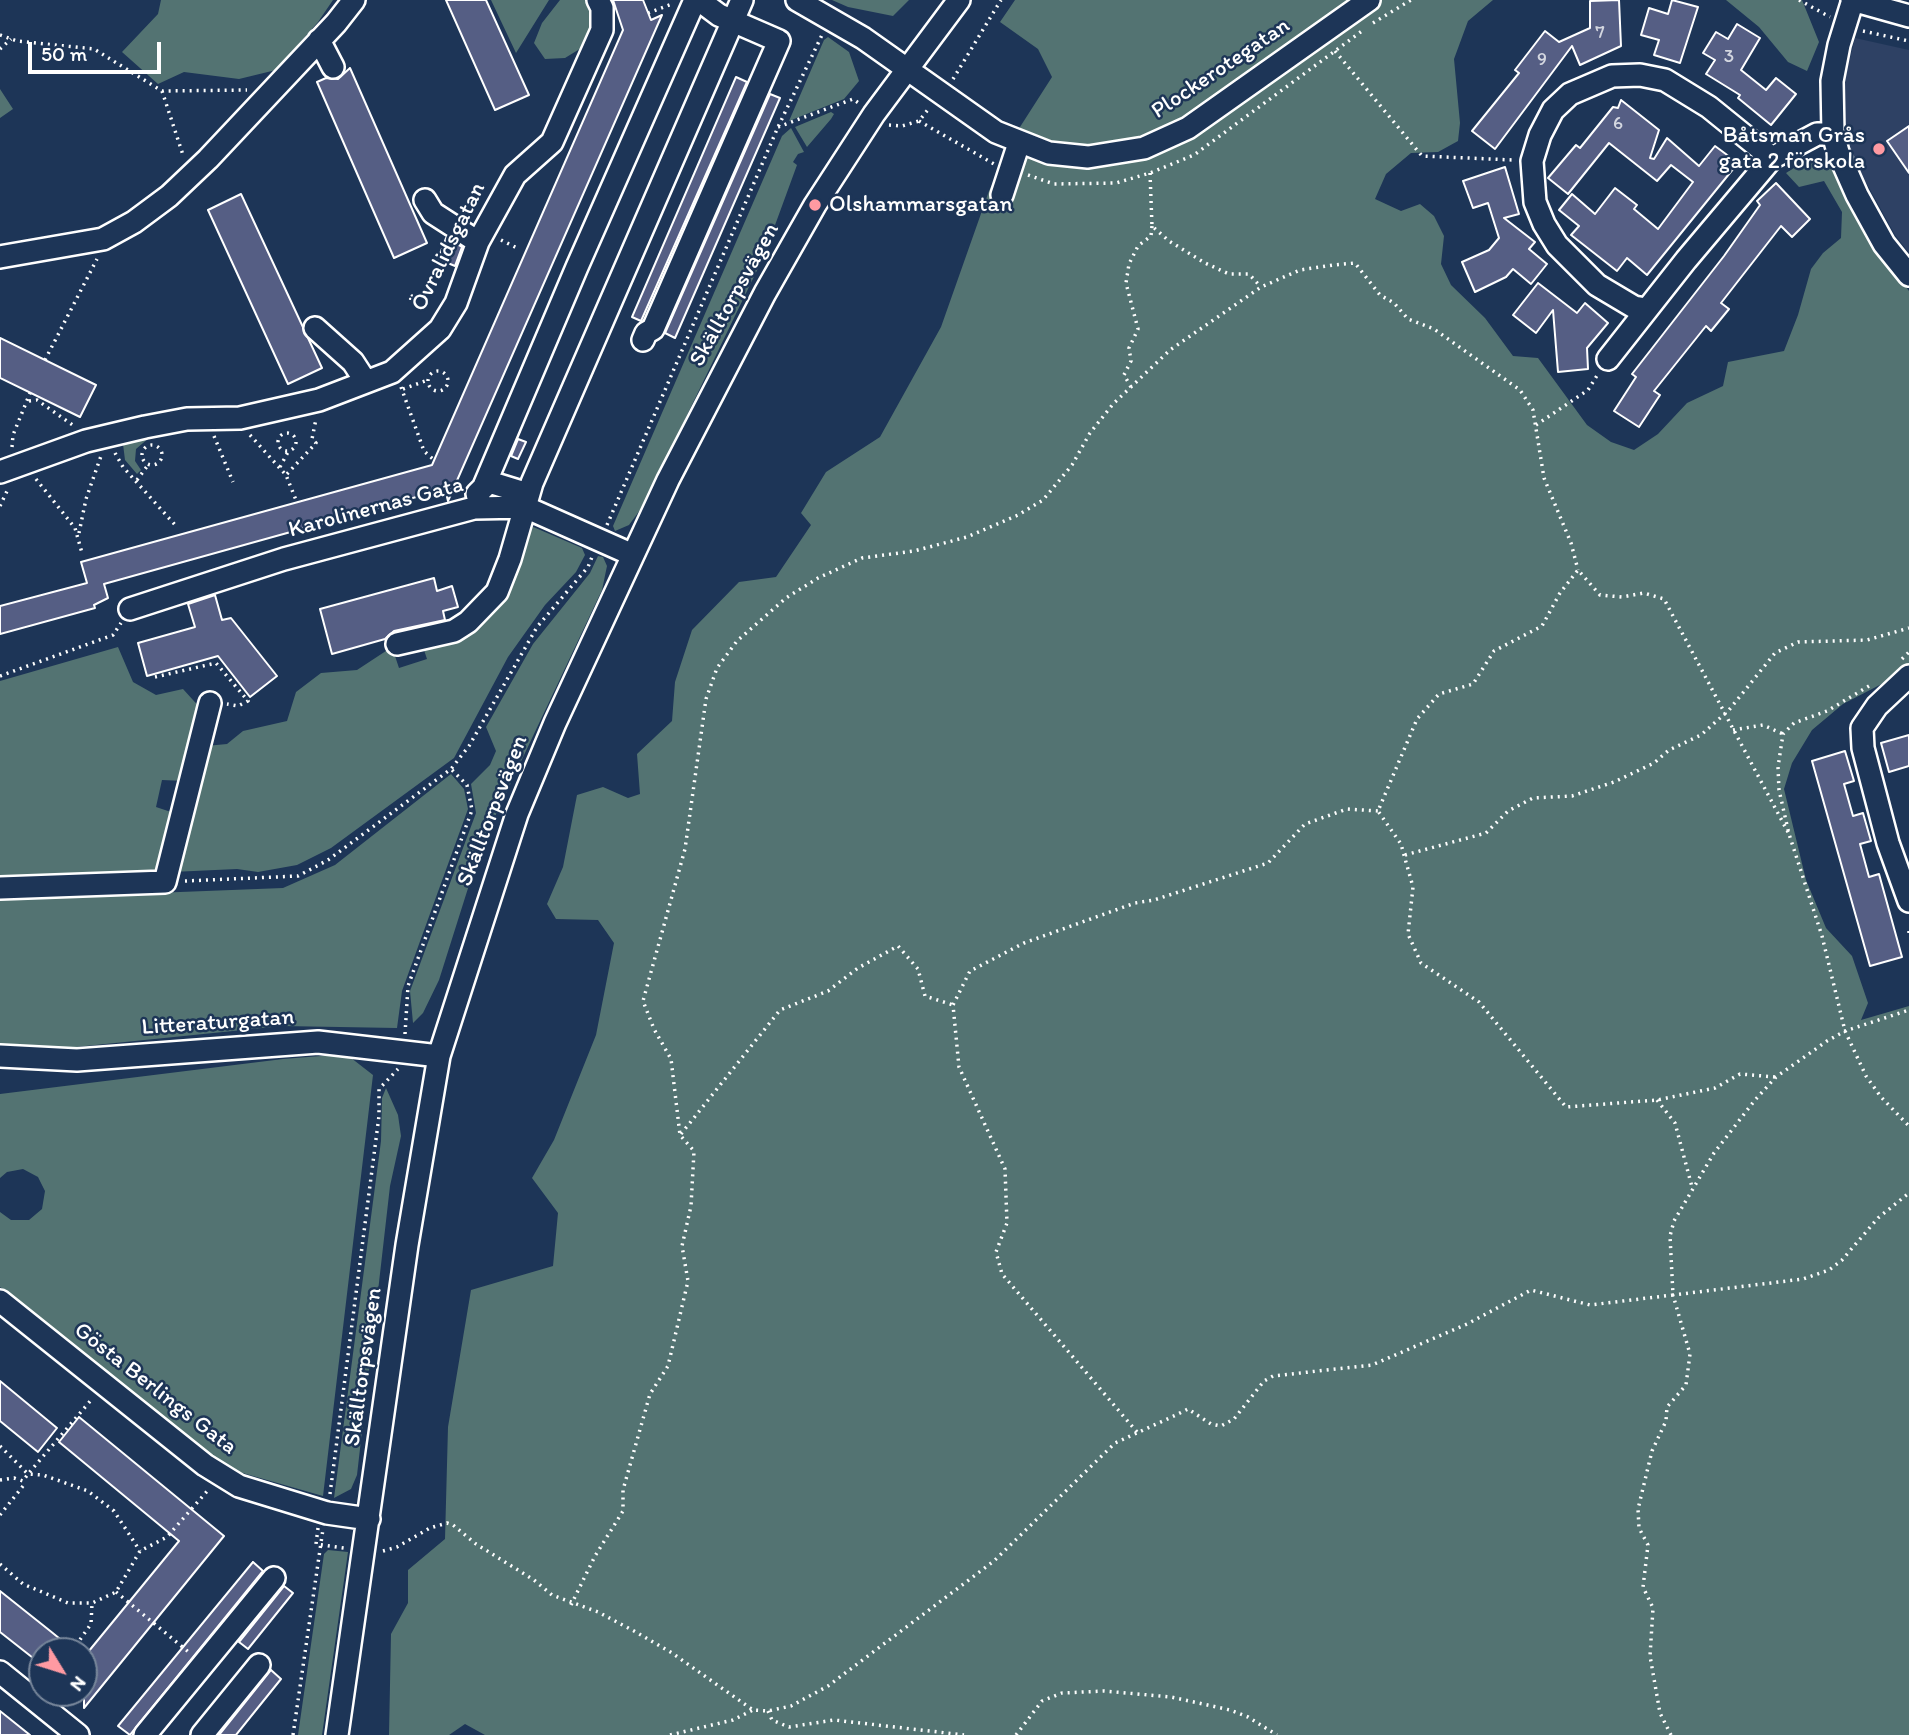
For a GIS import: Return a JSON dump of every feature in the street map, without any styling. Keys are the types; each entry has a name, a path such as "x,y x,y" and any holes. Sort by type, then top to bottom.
{"street":[{"path":"0,257 103,239 134,222 205,170 354,0"},
{"name":"Övralidsgatan","path":"13,467 145,427 207,419 240,418 319,400 366,382 397,380 440,328 456,303 478,242 515,175 552,142 602,30 602,8 598,0"},
{"path":"484,486 691,0 779,41 653,329 646,332 643,341"},
{"path":"397,644 454,631 482,610 504,577 527,500 742,0"},
{"path":"797,0 830,17 906,69"},
{"name":"Skälltorpsvägen","path":"337,1735 407,1245 439,1056 517,814 555,723 633,555 714,390 779,269 815,205 906,69 959,0"},
{"name":"Plockerotegatan","path":"906,69 983,124 1018,143 1049,153 1088,157 1121,154 1159,142 1215,110 1369,0"},
{"path":"1909,16 1853,0 1844,24 1832,81 1833,134 1838,152 1857,195 1884,244 1909,275"},
{"path":"319,40 333,67"},
{"path":"1646,309 1634,307 1597,285 1558,245 1544,224 1535,202 1532,161 1539,135 1553,110 1570,94 1612,76 1640,75 1665,80 1685,90 1772,158"},
{"path":"1608,359 1646,309 1772,158 1817,134 1833,134"},
{"path":"1002,195 1018,143"},
{"path":"425,200 433,213 478,242"},
{"path":"315,328 354,362 366,382"},
{"path":"474,508 478,491 494,482 527,500"},
{"name":"Karolinernas Gata","path":"130,609 284,559 474,508 527,500 633,555"},
{"path":"1904,669 1862,728 1863,748 1888,843 1909,901"},
{"path":"0,888 165,882 210,703"},
{"name":"Litteraturgatan","path":"0,1056 77,1060 318,1042 439,1056"},
{"name":"Gösta Berlings Gata","path":"0,1301 205,1465 250,1490 327,1513 369,1519"},
{"path":"145,1735 274,1578"},
{"path":"202,1735 259,1665"},
{"path":"0,1672 78,1735"}],"path":[{"path":"648,13 691,0"},
{"path":"0,35 11,39 94,49 162,91 261,90 268,95"},
{"path":"0,49 11,39"},
{"path":"1335,51 1422,156 1532,161"},
{"path":"162,91 188,170 205,170"},
{"path":"1130,387 1125,375 1131,361 1129,348 1138,329 1126,283 1129,264 1138,246 1151,236 1150,173"},
{"path":"1152,226 1169,241 1205,263 1228,274 1249,274 1261,287"},
{"path":"46,360 101,251 103,239"},
{"path":"571,1605 595,1556 624,1511 623,1490 650,1394 668,1366 688,1281 681,1246 691,1206 694,1151 680,1135 671,1059 654,1029 643,1001 685,849 706,699 717,668 737,641 786,598 818,578 862,558 914,551 967,537 1018,515 1042,500 1072,465 1090,433 1130,387 1197,329 1261,287 1300,270 1355,263 1380,295 1394,303 1408,319 1434,329 1520,390 1533,410 1544,478 1571,543 1578,570 1600,595 1622,597 1644,593 1664,599 1788,834"},
{"path":"1536,425 1588,390 1608,359"},
{"path":"439,371 446,374 449,383 438,392 431,389 428,380 430,374 439,371"},
{"path":"428,380 397,380 424,451 434,460"},
{"path":"30,393 13,435 13,467 79,535"},
{"path":"29,401 37,400 100,439 176,526"},
{"path":"286,475 316,443 312,439 319,400"},
{"path":"240,418 247,431 286,475 296,500"},
{"path":"207,419 233,482"},
{"path":"280,468 296,440 291,433 285,433 278,443 283,450 289,450"},
{"path":"82,553 79,535 100,439"},
{"path":"137,480 148,465 160,461 162,454 157,446 150,445 142,450 143,460 148,465"},
{"path":"1378,811 1417,719 1439,694 1473,684 1494,651 1542,626 1560,593 1578,570"},
{"path":"0,676 113,635 130,609"},
{"path":"1404,855 1486,834 1508,811 1533,798 1572,796 1614,782 1700,736 1724,713 1775,653 1798,642 1867,640 1909,628"},
{"path":"1904,669 1909,652"},
{"path":"1871,684 1827,711 1794,723 1783,734 1778,767 1779,790 1788,834 1822,936 1845,1031 1857,1059 1881,1097 1909,1126"},
{"path":"1733,730 1763,725 1783,734"},
{"path":"293,1735 364,1242 379,1116 379,1089 398,1070 408,986 472,810 467,785 451,769"},
{"path":"1138,1432 1002,1274 996,1252 1007,1223 1005,1169 959,1067 953,1005 970,971 1024,943 1135,903 1154,900 1268,863 1305,824 1347,809 1378,811"},
{"path":"1378,811 1401,845 1404,855 1413,887 1408,934 1421,963 1479,1002 1566,1108 1657,1100 1715,1088 1740,1074 1776,1077"},
{"path":"680,1135 780,1010 828,991 858,968 898,946 918,969 925,996 953,1005"},
{"path":"1671,1735 1660,1713 1650,1656 1653,1608 1643,1587 1648,1545 1639,1528 1638,1509 1651,1451 1665,1421 1667,1407 1686,1385 1690,1354 1673,1295 1670,1236 1692,1189 1730,1131 1776,1077 1845,1031 1909,1010"},
{"path":"1657,1100 1675,1123 1692,1189"},
{"path":"670,1735 733,1720 752,1710 768,1711 799,1702 828,1686 943,1603 1012,1544 1092,1462 1115,1443 1188,1409 1211,1424 1221,1426 1234,1419 1264,1381 1273,1376 1372,1365 1467,1324 1531,1290 1590,1305 1803,1279 1829,1270 1842,1260 1878,1218 1909,1193"},
{"path":"0,1515 23,1486 28,1474 104,1384"},
{"path":"0,1446 28,1474 74,1484 101,1499 123,1522 140,1550"},
{"path":"0,1564 23,1584 68,1603 92,1603 116,1592 140,1550 167,1537 222,1474"},
{"path":"0,1480 14,1478 23,1481"},
{"path":"320,1545 389,1551 430,1528 447,1523 534,1580 552,1595 571,1605 598,1612 673,1653 752,1710"},
{"path":"116,1592 203,1664"},
{"path":"82,1637 91,1624 92,1603"},
{"path":"1016,1735 1042,1701 1062,1693 1104,1691 1171,1697 1230,1710 1248,1717 1277,1735"},
{"path":"768,1711 772,1720 789,1727 834,1720 964,1735"},
{"path":"903,1727 906,1735"}],"shaded area":[{"name":"Båtsman Grås gata 2 förskola","path":"1855,38 1909,50 1909,253 1895,235 1856,164 1844,133 1843,87"}],"green space":[{"path":"161,0 333,0 318,22 276,70 239,79 184,72 158,84 122,52 158,14"},
{"path":"491,0 549,0 516,53"},
{"path":"560,0 592,0 596,21 583,47 565,58 545,59 534,43 542,23"},
{"path":"832,0 909,0 893,16 848,7"},
{"path":"1015,0 1493,0 1468,21 1454,59 1460,123 1458,141 1438,152 1411,153 1386,174 1375,199 1401,211 1420,204 1434,216 1444,236 1441,264 1451,285 1485,318 1513,356 1538,358 1587,425 1611,442 1634,450 1658,434 1687,403 1723,386 1728,362 1784,351 1811,269 1823,253 1841,238 1842,212 1824,181 1799,187 1786,173 1800,164 1813,158 1830,162 1869,237 1909,291 1909,665 1899,675 1843,704 1812,730 1792,763 1784,789 1806,880 1826,928 1852,956 1868,1003 1861,1020 1909,1006 1909,1735 485,1735 465,1724 449,1735 389,1735 391,1634 408,1603 408,1570 445,1539 448,1427 471,1290 553,1266 558,1213 532,1178 554,1140 596,1035 614,943 598,920 556,919 547,904 563,867 577,795 603,787 628,798 640,794 637,754 672,721 675,682 692,630 739,582 776,577 811,525 801,513 826,472 880,437 941,327 989,191 1020,127 1052,77 1038,49 1000,22"},
{"path":"1726,0 1802,0 1819,42 1807,71 1788,62 1759,27"},
{"path":"828,37 849,52 859,81 844,99 789,121 824,40"},
{"path":"0,89 13,109 0,118"},
{"path":"831,112 834,114 831,119 807,147 795,127"},
{"path":"791,128 804,152 798,154 793,162 797,165 763,258 643,506 629,525 615,531 613,526 782,136"},
{"path":"146,432 150,437 136,449 135,461 141,470 137,474 125,460 123,444 124,440"},
{"path":"531,526 582,548 585,555 576,572 545,605 508,657 454,758 331,848 297,865 258,872 237,869 172,872 206,746 227,744 243,731 287,721 296,692 321,673 357,670 392,647 399,668 427,659 423,647 464,633"},
{"path":"598,556 603,557 607,566 602,590 482,844 439,980 423,1013 413,1023 410,991 476,813 471,784 490,765 496,751 486,727 533,644 590,573"},
{"path":"118,647 133,682 156,695 183,689 203,711 185,781 162,780 156,807 171,812 175,818 158,870 146,875 114,877 0,877 0,681"},
{"path":"451,774 464,789 468,809 402,991 397,1028 282,1026 66,1048 0,1044 0,899 283,888 335,865"},
{"path":"346,1054 373,1075 323,1496 225,1468 0,1287 0,1212 11,1220 29,1220 42,1209 45,1191 38,1177 23,1169 7,1172 0,1178 0,1094 283,1059"},
{"path":"386,1088 398,1115 401,1136 390,1186 357,1475 351,1489 334,1498 381,1141 382,1098"},
{"path":"328,1550 348,1552 322,1735 298,1735 324,1554"}],"building":[{"path":"446,0 486,0 529,95 495,110"},
{"path":"613,0 643,0 651,20 662,15 448,501 445,489 104,584 108,598 94,605 95,608 0,634 0,606 87,583 81,562 432,465 623,30"},
{"path":"1619,0 1621,46 1580,65 1572,46 1495,149 1472,131 1519,73 1515,70 1545,31 1559,42 1590,28 1590,1"},
{"path":"1672,0 1698,7 1680,63 1654,55 1659,40 1641,35 1649,8 1668,14"},
{"path":"1737,24 1760,38 1741,70 1766,90 1776,78 1796,94 1771,125 1738,98 1740,95 1706,74 1715,60 1703,53 1716,32 1728,39"},
{"path":"350,68 427,243 394,258 317,82 326,78 338,79"},
{"path":"736,77 747,82 641,321 632,317"},
{"path":"770,94 780,98 675,338 665,333"},
{"path":"1621,100 1659,130 1650,158 1654,159 1667,138 1699,166 1715,146 1738,163 1647,275 1627,258 1617,271 1571,235 1579,226 1559,210 1572,194 1595,214 1615,188 1637,205 1634,209 1658,229 1693,182 1671,165 1657,181 1609,143 1568,194 1548,178 1576,145 1580,148 1613,107 1618,108"},
{"path":"1909,126 1909,173 1887,141"},
{"path":"1505,167 1519,214 1504,218 1535,242 1529,249 1547,264 1531,284 1513,269 1506,277 1475,292 1462,262 1489,250 1499,238 1488,203 1473,208 1463,181"},
{"path":"1776,183 1810,219 1792,237 1781,226 1721,303 1729,309 1711,331 1706,326 1654,391 1660,395 1639,427 1614,411 1636,377 1632,374 1724,256 1760,205 1757,201"},
{"path":"241,194 322,368 288,384 208,210"},
{"path":"446,238 462,247 455,266 438,259"},
{"path":"1538,283 1577,313 1585,303 1608,323 1587,348 1588,369 1558,372 1553,310 1536,333 1513,315"},
{"path":"0,338 96,385 80,417 0,378"},
{"path":"518,439 526,442 518,459 511,456"},
{"path":"434,578 437,591 452,586 458,607 443,611 445,620 394,631 385,639 332,654 320,609"},
{"path":"215,595 222,620 231,618 277,676 250,697 218,656 147,676 138,643 195,627 188,604"},
{"path":"1909,735 1909,766 1889,772 1881,743"},
{"path":"1845,751 1854,781 1844,784 1853,816 1863,813 1871,841 1860,844 1869,877 1879,874 1902,957 1870,966 1812,761"},
{"path":"0,1381 57,1428 38,1452 0,1421"},
{"path":"79,1417 224,1536 98,1691 98,1640 179,1541 59,1442"},
{"path":"253,1562 263,1571 130,1735 118,1726"},
{"path":"284,1586 293,1593 248,1649 239,1642"},
{"path":"0,1591 58,1637 28,1637 28,1654 0,1632"},
{"path":"271,1670 281,1679 236,1735 219,1735"},
{"path":"0,1711 30,1735 0,1735"}],"place":[{"name":"Båtsman Grås gata 2 förskola","path":"1879,149"},
{"name":"Olshammarsgatan","path":"815,205"}]}
